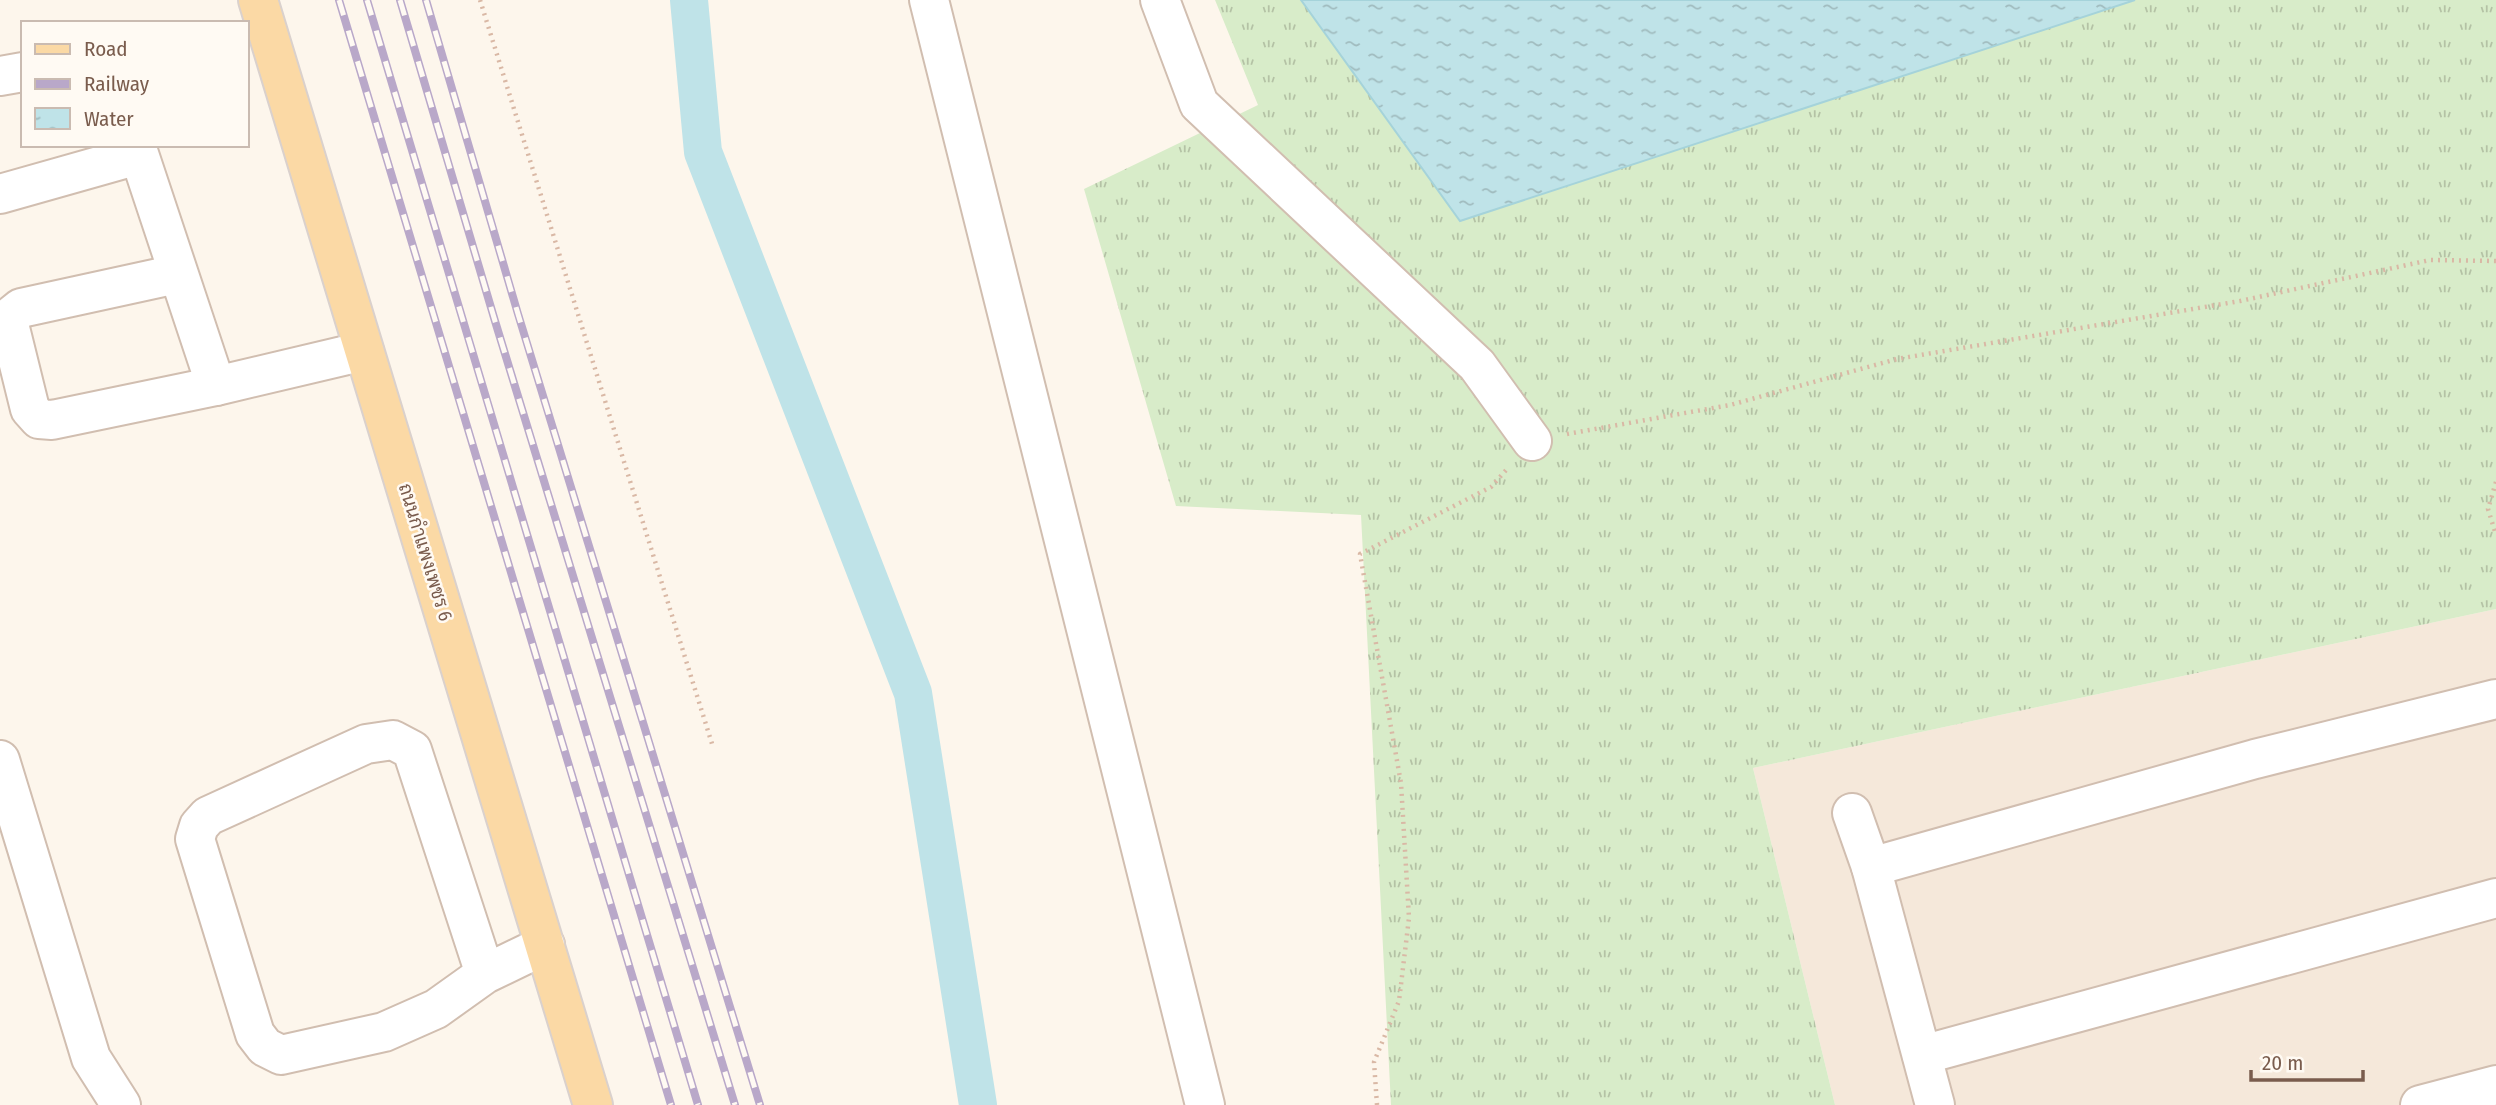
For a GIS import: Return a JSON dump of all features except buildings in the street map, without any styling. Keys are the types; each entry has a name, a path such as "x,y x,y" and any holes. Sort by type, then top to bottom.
{"main road":[{"name":"ถนนกำแพงเพชร 6","path":"258,0 593,1105"}],"street":[{"path":"929,0 1205,1105"},
{"path":"1160,0 1199,104 1477,365 1532,440"},
{"path":"0,76 21,72"},
{"path":"0,194 137,150 216,386"},
{"path":"177,274 21,308 11,316 10,328 30,409 39,419 52,421 364,351"},
{"path":"1871,867 2255,759 2496,699"},
{"path":"485,974 412,750 393,740 366,744 208,816 199,826 195,839 255,1034 265,1047 281,1055 384,1032 436,1009 485,974 545,945"},
{"path":"0,760 90,1058 121,1105"},
{"path":"1852,813 1871,867 1935,1105"},
{"path":"1922,1055 2496,898"},
{"path":"2420,1105 2496,1085"}],"path":[{"path":"480,0 713,747"},
{"path":"1377,1105 1374,1062 1399,1001 1409,918 1401,783 1360,554 1491,486 1532,440 1730,405 1897,359 2240,301 2430,260 2496,261"},
{"path":"2496,482 2488,509 2496,535"}],"shaded area":[{"path":"2496,609 2496,1105 1835,1105 1753,768"}],"green space":[{"path":"1215,0 1301,0 1460,221 2135,0 2496,0 2496,609 1753,768 1835,1105 1391,1105 1361,515 1176,506 1084,189 1258,105"}],"water":[{"path":"1301,0 2135,0 1460,221"}],"waterway":[{"path":"689,0 703,152 913,693 978,1105"}],"railway":[{"path":"339,0 671,1105"},
{"path":"367,0 698,1105"},
{"path":"400,0 495,321 735,1105"},
{"path":"426,0 518,314 760,1105"}]}
